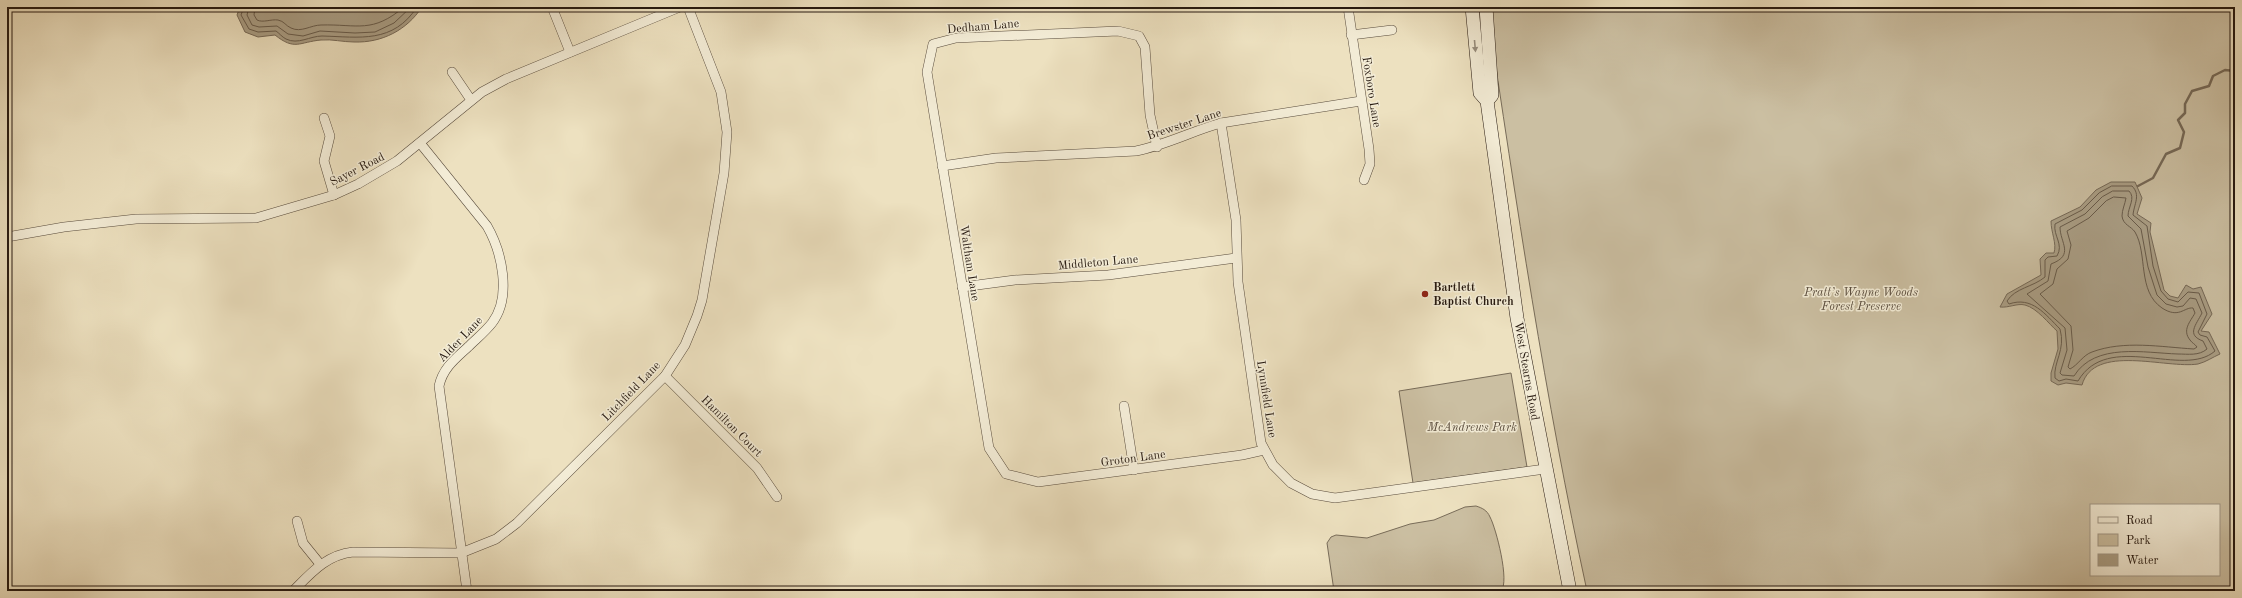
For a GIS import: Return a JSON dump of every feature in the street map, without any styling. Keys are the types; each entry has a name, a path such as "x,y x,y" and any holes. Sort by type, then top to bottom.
{"main road":[{"name":"West Stearns Road","path":"1472,7 1480,93 1487,101 1514,296 1545,469 1570,591"},
{"name":"West Stearns Road","path":"1486,7 1492,95 1487,101"}],"street":[{"path":"552,7 570,52"},
{"name":"Sayer Road","path":"7,237 64,227 136,219 256,218 334,195 378,174 420,143 471,100 506,79 680,7"},
{"name":"Litchfield Lane","path":"293,591 320,564 338,555 353,552 461,553 496,539 517,523 665,376 691,332 702,300 727,147 726,118 721,92 688,7"},
{"name":"Foxboro Lane","path":"1348,7 1369,149 1370,164 1364,180"},
{"name":"Dedham Lane","path":"931,52 933,44 956,38 1118,30 1139,36 1145,47 1150,115 1157,147"},
{"path":"1351,35 1392,30"},
{"name":"Waltham Lane","path":"931,52 927,72 987,441 992,453 1006,474"},
{"path":"452,72 471,100"},
{"name":"Brewster Lane","path":"942,166 996,158 1127,152 1157,147 1199,129 1221,123 1361,101"},
{"path":"324,118 330,136 324,162 334,195"},
{"name":"Lynnfield Lane","path":"1221,123 1236,220 1236,258 1257,424 1264,450 1273,465 1291,483 1312,494 1327,497 1356,496 1545,469"},
{"name":"Alder Lane","path":"420,143 483,220 494,239 502,269 501,301 492,322 445,368 439,386 467,591"},
{"name":"Middleton Lane","path":"962,287 1015,280 1108,275 1236,258"},
{"name":"Hamilton Court","path":"665,376 757,468 778,497"},
{"path":"1124,406 1134,470"},
{"name":"Groton Lane","path":"1006,474 1038,482 1242,455 1264,450"},
{"path":"297,521 303,543 320,564"}],"green space":[{"name":"Pratt’s Wayne Woods Forest Preserve","path":"1487,7 2235,7 2235,591 1587,591 1558,446 1520,227"},
{"name":"McAndrews Park","path":"1511,373 1527,467 1413,483 1399,391"},
{"path":"1476,506 1486,511 1496,532 1504,577 1501,591 1334,591 1327,543 1331,537 1336,535 1367,538 1410,524 1434,520 1465,507"}],"water":[{"path":"240,7 422,7 409,22 393,34 374,40 350,42 325,40 293,44 282,40 275,35 258,37 245,32 237,15"},
{"path":"2111,182 2135,182 2142,198 2137,214 2151,223 2150,232 2164,290 2170,296 2178,298 2186,285 2193,289 2201,287 2212,314 2201,331 2209,332 2220,354 2198,364 2184,365 2116,361 2101,365 2089,372 2082,385 2066,383 2058,385 2051,381 2051,373 2058,349 2057,331 2034,309 2025,305 2000,307 2007,294 2041,275 2040,259 2046,253 2054,253 2055,249 2051,221 2080,207 2096,190"}],"waterway":[{"path":"2138,186 2153,178 2166,154 2180,148 2184,132 2178,120 2185,113 2185,104 2192,91 2209,86 2213,76 2225,70 2235,71"}],"place":[{"name":"Bartlett Baptist Church","path":"1425,294"}]}
